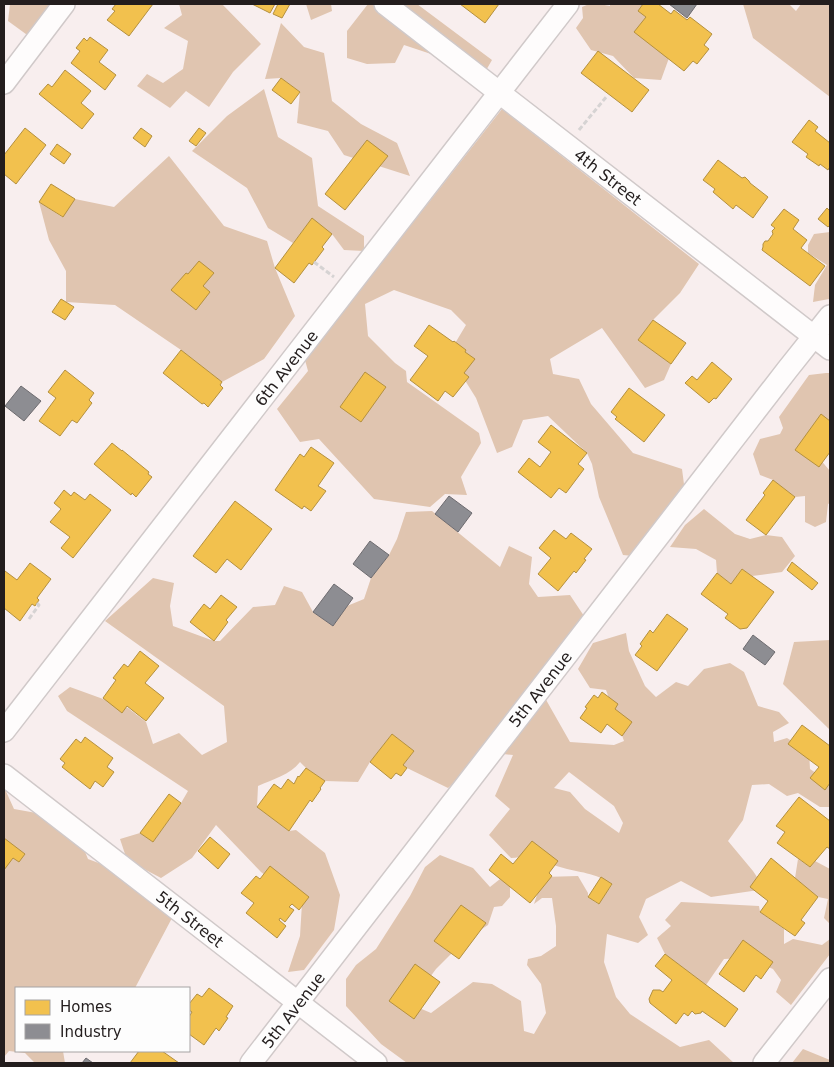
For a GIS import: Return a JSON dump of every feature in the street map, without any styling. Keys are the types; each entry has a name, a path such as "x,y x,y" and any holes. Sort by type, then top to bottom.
{"street":[{"path":"4,83 64,4"},
{"name":"4th Street","path":"385,4 830,349"},
{"name":"6th Avenue","path":"4,731 568,4"},
{"name":"5th Avenue","path":"251,1063 830,316"},
{"name":"5th Street","path":"4,775 376,1063"},
{"path":"764,1063 830,979"}],"path":[{"path":"567,145 607,96"},
{"path":"28,619 39,605 37,603"}],"shaded area":[{"path":"10,4 54,4 30,37 8,21"},
{"path":"179,4 222,4 261,44 233,72 209,107 186,91 170,108 137,86 147,74 163,83 183,69 188,41 164,28 182,15"},
{"path":"306,4 331,4 332,11 311,20"},
{"path":"368,4 417,4 492,60 485,72 404,45 395,63 367,64 347,58 347,31"},
{"path":"589,4 610,6 610,4 645,4 654,26 673,47 661,80 634,78 613,56 591,50 576,28 583,18 582,7"},
{"path":"743,4 789,4 796,11 801,4 830,4 830,97 753,38"},
{"path":"281,23 304,47 324,53 332,101 361,124 397,143 410,176 344,155 328,131 297,123 300,92 281,78 265,79"},
{"path":"264,89 278,137 312,158 318,206 364,236 364,251 344,250 332,234 312,219 293,243 268,228 247,188 192,151 227,116"},
{"path":"502,109 699,264 680,293 653,320 638,340 671,364 664,380 645,388 602,328 550,359 553,374 579,379 591,404 633,453 682,469 685,492 633,556 623,555 599,497 592,464 587,453 548,416 523,420 512,447 497,453 476,398 466,382 454,345 466,325 451,310 394,290 365,304 368,336 395,363 406,371 407,382 479,433 481,443 461,477 467,495 445,494 430,507 374,499 319,439 300,442 277,409 308,371 305,360"},
{"path":"169,156 224,226 267,241 275,268 295,316 264,359 222,382 181,350 115,305 66,302 66,271 49,240 39,202 62,217 75,199 114,207"},
{"path":"830,232 830,296 829,299 813,302 815,285 827,265 808,253 808,245 814,234"},
{"path":"830,373 830,432 808,433 813,451 830,471 830,503 828,504 826,522 815,527 805,522 805,496 795,497 773,480 760,475 753,454 760,439 780,434 783,428 779,417 809,375"},
{"path":"704,509 735,534 750,539 766,535 782,537 795,556 782,572 752,576 742,569 731,584 717,573 716,560 696,549 670,547 685,525"},
{"path":"432,511 500,567 509,546 532,557 529,584 538,597 570,595 586,619 545,698 570,742 614,745 624,741 606,690 590,688 578,669 593,643 626,633 629,651 645,686 656,697 676,682 688,686 704,669 730,663 744,672 758,706 779,712 789,723 773,732 774,742 787,738 809,752 810,769 830,781 830,807 820,807 798,793 787,796 769,784 752,785 743,820 728,841 765,889 711,897 681,881 646,899 639,917 648,935 638,943 607,934 604,962 616,997 630,1014 680,1047 709,1040 734,1063 407,1063 381,1044 346,1006 346,979 356,965 376,949 410,896 425,867 440,855 473,868 490,887 500,879 510,883 510,897 502,906 494,907 488,925 465,940 436,969 410,1004 431,1013 473,982 492,984 521,1001 524,1031 534,1034 546,1013 541,984 527,965 528,959 541,956 556,946 556,926 552,898 542,898 534,904 543,877 578,876 588,893 588,897 598,904 612,885 594,875 557,866 534,857 511,858 489,835 510,809 495,796 513,755 484,752 469,771 448,788 403,765 414,751 392,734 370,762 358,782 325,781 300,762 286,773 258,786 257,807 289,831 296,830 325,853 340,895 334,930 304,970 288,972 300,936 302,903 261,872 216,825 192,858 161,878 127,860 120,839 140,833 153,842 188,791 67,711 58,696 70,687 128,708 146,722 153,744 179,733 202,755 227,742 224,706 105,621 153,578 174,583 170,606 173,626 214,641 220,641 253,607 275,605 284,586 302,592 313,612 333,626 347,606 364,599 371,578 389,555 397,539 406,512","holes":["569,772 614,806 623,823 619,833 585,809 570,792 554,788"]},
{"path":"830,640 830,730 783,684 794,642"},
{"path":"4,787 14,809 42,814 81,842 88,859 104,865 172,918 136,987 15,987 15,1052 9,1051 4,1057"},
{"path":"798,859 810,867 815,861 830,869 830,924 824,918 828,899 818,897 795,878"},
{"path":"681,902 759,906 760,912 784,929 784,944 793,939 822,945 830,939 830,954 791,1005 776,992 781,980 773,969 746,958 724,959 706,985 665,954 657,938 671,926 665,920"},
{"path":"803,1049 830,1060 830,1063 792,1063"},
{"path":"17,1052 63,1052 65,1063 35,1063 25,1053"}],"building: Homes":[{"path":"116,4 153,4 129,36 107,20 115,11 112,9"},
{"path":"252,4 275,4 270,13"},
{"path":"278,4 290,4 282,18 273,14"},
{"path":"460,4 499,4 485,23"},
{"path":"643,4 658,4 671,14 674,10 687,20 690,17 712,34 704,45 709,49 697,64 693,61 684,71 634,32 646,17 638,11"},
{"path":"90,37 108,50 99,62 116,75 105,90 71,63 80,51 76,48 84,38 87,41"},
{"path":"598,51 649,90 632,112 581,73"},
{"path":"65,70 91,91 81,103 94,114 82,129 39,94 48,84 52,87"},
{"path":"281,78 300,92 291,104 272,90"},
{"path":"809,120 818,127 815,131 830,143 830,169 828,170 806,157 808,154 792,142"},
{"path":"25,128 46,145 16,184 4,174 4,155"},
{"path":"141,128 152,136 145,147 133,138"},
{"path":"199,128 206,133 196,146 189,141"},
{"path":"367,140 388,156 345,210 325,194"},
{"path":"57,144 71,154 64,164 50,154"},
{"path":"718,160 742,178 745,177 768,197 753,218 736,205 733,209 713,192 715,189 703,180"},
{"path":"51,184 75,199 63,217 39,202"},
{"path":"827,208 830,211 830,225 828,227 818,219"},
{"path":"784,209 799,220 793,229 807,240 801,248 825,266 810,286 762,250 765,241 768,241 773,234 772,231 775,228 771,225"},
{"path":"312,218 332,234 312,265 309,263 294,283 275,268"},
{"path":"199,261 214,273 203,286 210,292 196,310 171,290"},
{"path":"61,299 74,307 65,320 52,312"},
{"path":"653,320 686,343 671,364 638,340"},
{"path":"429,325 454,341 475,359 464,373 469,377 453,397 445,391 438,401 410,380 428,356 414,346"},
{"path":"181,350 222,382 220,385 223,388 208,407 163,373"},
{"path":"712,362 732,379 716,399 714,398 709,403 685,383 692,376 697,380"},
{"path":"65,370 94,393 89,400 92,403 77,423 72,420 60,436 39,421 56,398 48,392"},
{"path":"365,372 386,387 361,422 340,407"},
{"path":"629,388 665,415 644,442 615,419 617,417 611,412"},
{"path":"821,414 830,421 830,452 819,467 795,450"},
{"path":"551,425 587,453 578,464 584,469 566,493 559,488 551,498 518,472 529,458 540,467 551,452 538,442"},
{"path":"112,443 149,472 148,474 152,477 136,497 132,493 131,495 94,464"},
{"path":"311,447 334,463 318,486 326,491 311,511 304,506 302,509 275,490 300,454 304,457"},
{"path":"773,480 795,497 766,535 746,520 765,495 763,493"},
{"path":"64,490 71,496 74,492 85,500 90,494 111,510 73,558 61,548 70,537 50,522 61,509 54,503"},
{"path":"235,501 272,529 241,570 227,559 216,573 193,556"},
{"path":"554,530 566,539 571,533 592,549 576,573 574,571 558,591 538,574 551,558 539,548"},
{"path":"792,562 818,583 812,590 787,570"},
{"path":"30,563 51,579 37,598 39,600 35,606 32,604 20,621 4,608 4,572 17,580"},
{"path":"742,569 774,592 747,628 740,629 725,618 728,614 701,594 717,573 731,584"},
{"path":"221,595 237,607 226,620 228,622 214,641 190,622 204,604 210,609"},
{"path":"667,614 688,629 657,671 635,655 650,630 653,633"},
{"path":"140,651 159,666 145,683 164,698 146,721 127,706 122,713 103,698 116,680 113,678 124,664 128,667"},
{"path":"602,692 618,704 615,709 632,722 622,736 607,724 601,733 580,718 594,695 598,698"},
{"path":"802,725 830,746 830,783 825,790 810,778 819,767 788,744"},
{"path":"392,734 414,751 403,765 407,768 401,776 396,773 391,779 370,762"},
{"path":"85,737 113,758 107,767 114,772 103,787 95,781 90,789 62,767 65,763 60,759 76,739 81,743"},
{"path":"306,768 325,781 312,802 310,800 289,831 257,807 274,784 281,789 288,779 294,784 298,776"},
{"path":"169,794 181,803 153,842 140,833"},
{"path":"799,797 830,821 830,849 827,847 810,867 777,843 785,832 776,826"},
{"path":"210,837 230,854 218,869 198,851"},
{"path":"4,838 25,854 19,862 13,858 4,870"},
{"path":"532,841 558,861 549,873 552,876 530,903 489,870 501,854 513,864"},
{"path":"771,858 818,897 801,920 805,923 795,936 760,912 768,901 750,887"},
{"path":"270,866 309,897 299,910 292,904 289,907 294,910 285,922 280,918 279,920 286,926 277,938 246,913 254,903 241,893 256,876 260,879"},
{"path":"601,877 612,884 599,904 588,897"},
{"path":"461,905 486,923 459,959 434,941"},
{"path":"743,940 773,962 761,979 756,975 744,992 719,974"},
{"path":"665,954 738,1009 725,1027 702,1011 695,1014 692,1011 688,1016 684,1013 676,1024 650,1003 649,999 653,990 663,992 672,980 655,966"},
{"path":"415,964 440,982 414,1019 389,1001"},
{"path":"209,988 233,1006 226,1017 228,1018 219,1031 216,1028 204,1045 190,1035 190,1015 192,1012 190,1011 190,1003 197,994 202,997"},
{"path":"138,1052 163,1052 179,1063 130,1063"}],"building: Industry":[{"path":"669,4 697,4 687,18"},
{"path":"21,386 41,401 24,421 5,406"},
{"path":"449,496 472,513 458,532 435,514"},
{"path":"370,541 389,555 371,578 353,564"},
{"path":"334,584 353,598 333,626 313,612"},
{"path":"753,635 775,652 765,665 743,649"},
{"path":"86,1058 93,1063 82,1063"}]}
